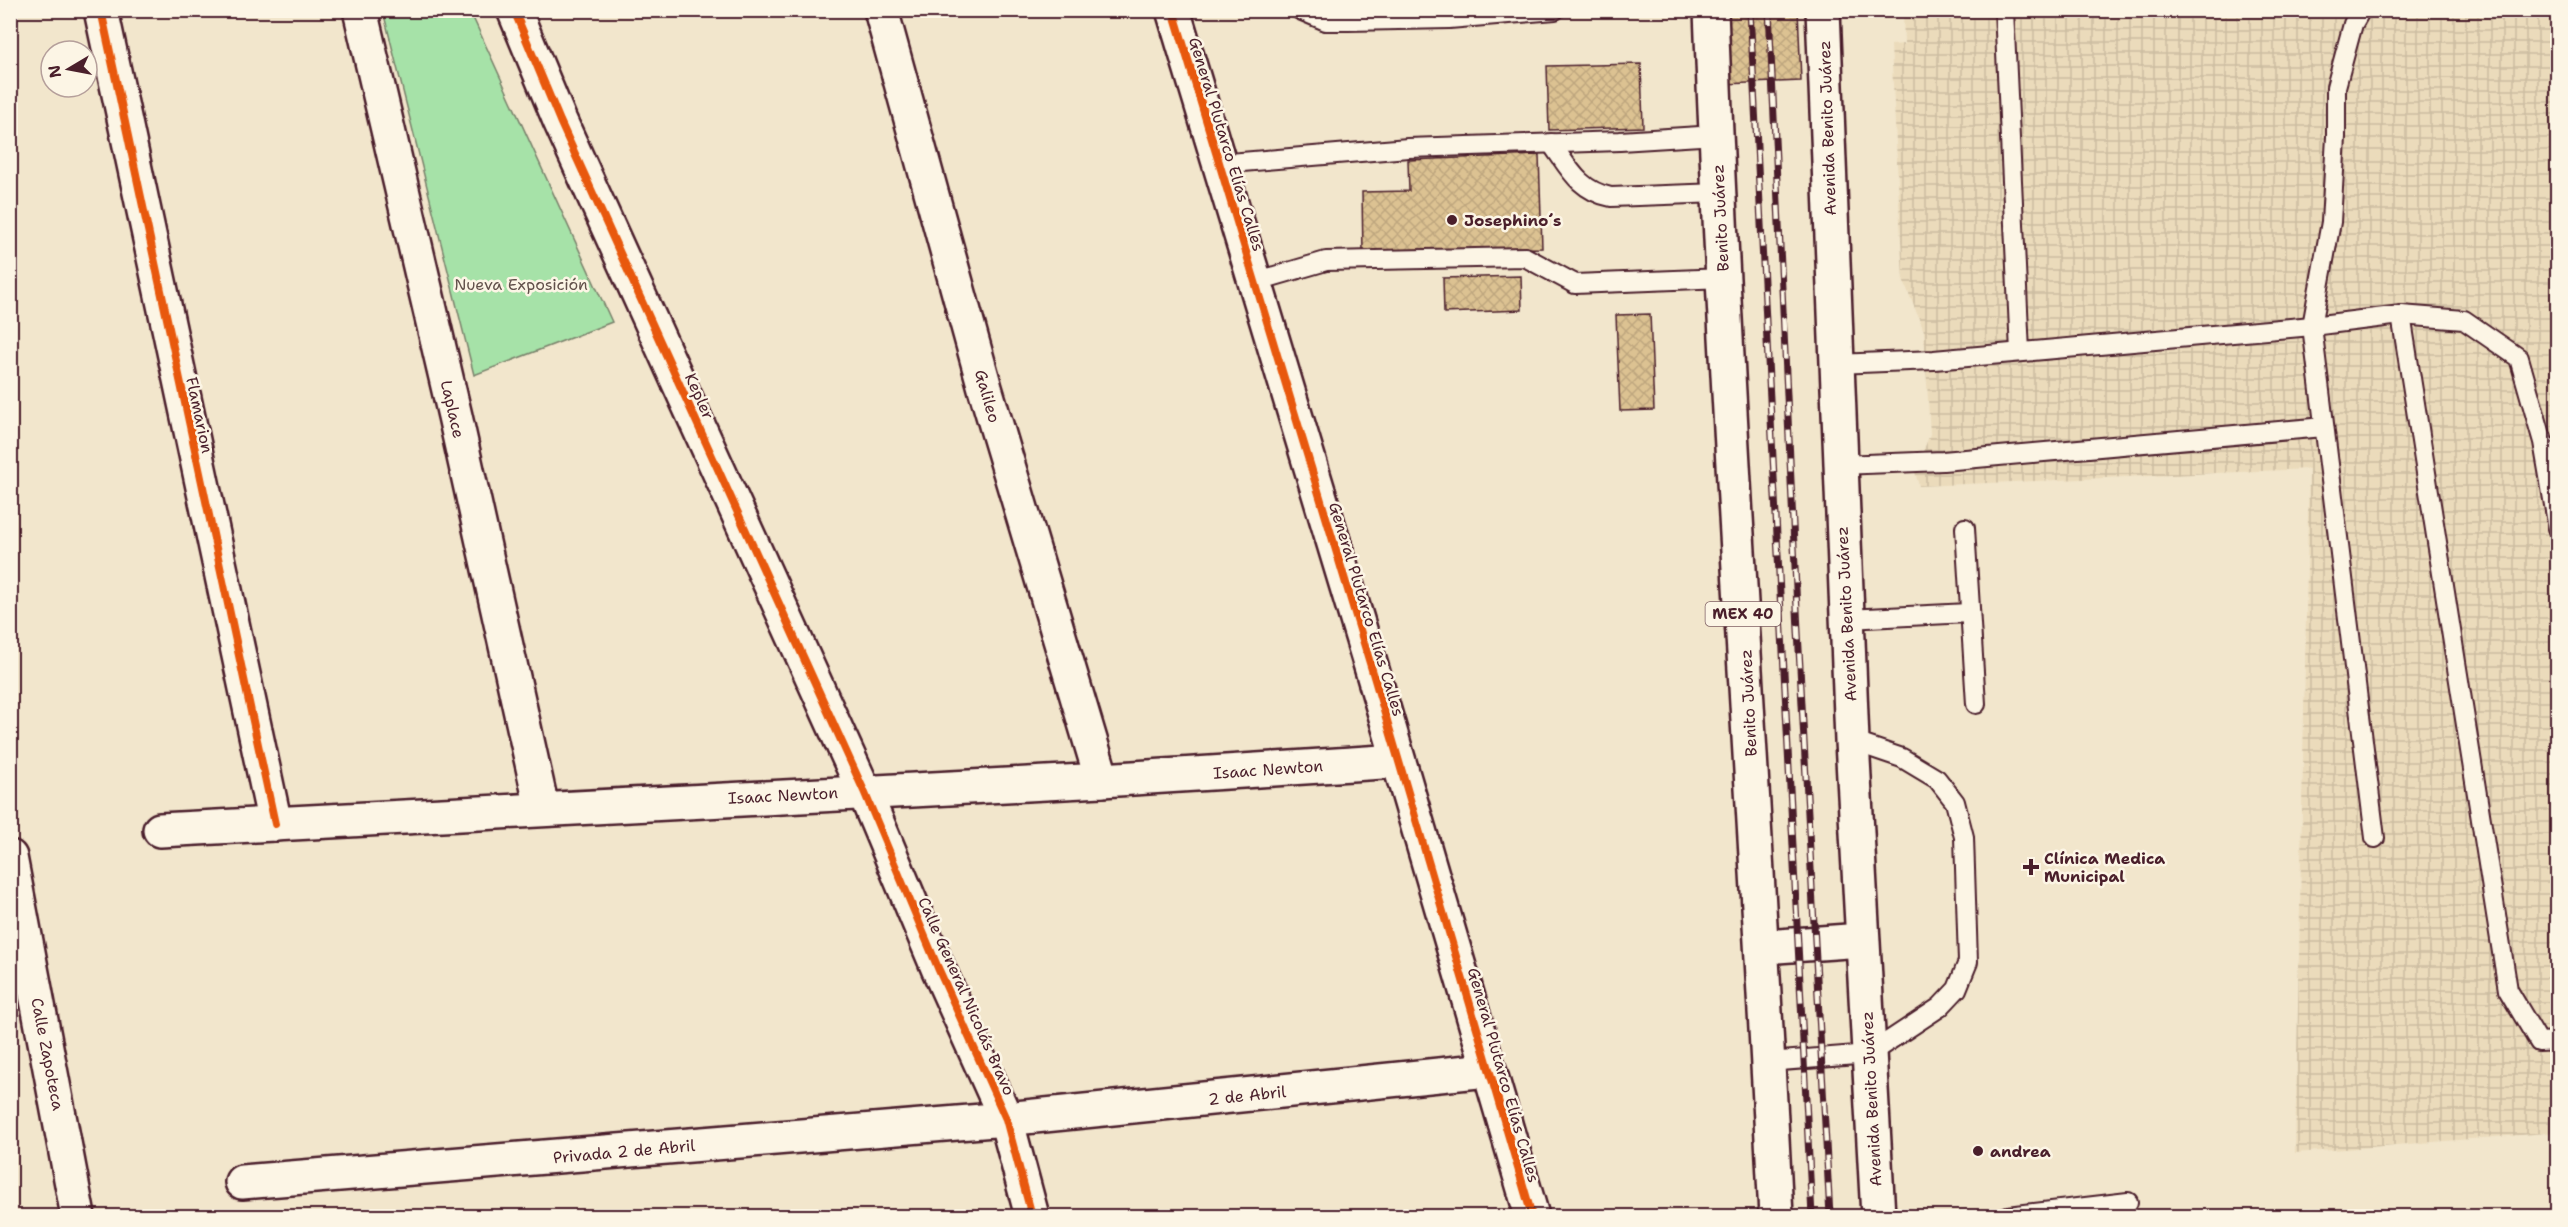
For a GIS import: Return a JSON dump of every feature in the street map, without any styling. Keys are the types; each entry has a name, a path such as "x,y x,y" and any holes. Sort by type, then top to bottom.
{"street":[{"name":"Flamarion","path":"101,10 275,824"},
{"name":"Laplace","path":"360,10 457,427 542,808"},
{"name":"Kepler","path":"514,10 565,132 864,791"},
{"name":"Galileo","path":"881,10 985,388 1102,780"},
{"name":"General Plutarco Elías Calles","path":"1173,10 1532,1216"},
{"name":"Benito Juárez","path":"1711,10 1719,193 1763,947 1776,1216"},
{"name":"Avenida Benito Juárez","path":"1823,10 1852,741 1878,1216"},
{"name":"Isaac Newton","path":"160,830 1102,780 1398,761"},
{"name":"Calle General Nicolás Bravo","path":"864,791 938,968 1006,1119 1032,1216"},
{"name":"Calle Zapoteca","path":"10,857 78,1216"},
{"path":"1763,947 1862,940"},
{"name":"2 de Abril","path":"1006,1119 1488,1070"},
{"name":"Privada 2 de Abril","path":"242,1182 1006,1119"}],"lane":[{"path":"1300,10 1326,21 1555,10"},
{"path":"2004,10 2020,352"},
{"path":"2361,10 2353,24 2336,87 2336,137 2331,222 2312,326 2375,838"},
{"path":"1218,164 1408,148 1716,135"},
{"path":"1551,143 1581,184 1595,194 1611,196 1719,193"},
{"path":"1254,282 1326,261 1525,257 1575,284 1724,278"},
{"path":"1836,364 1934,360 2312,326 2401,315 2464,320 2519,358 2544,442 2558,528"},
{"path":"2401,315 2508,990 2539,1042 2558,1041"},
{"path":"1840,465 1943,461 2324,427"},
{"path":"1965,528 1976,704"},
{"path":"1847,618 1969,613"},
{"path":"1769,1062 1869,1054 1940,1007 1957,989 1968,962 1964,837 1955,802 1937,779 1902,758 1852,741"},
{"path":"2008,1216 2128,1202"}],"shaded area":[{"path":"1903,11 2557,11 2557,1132 2295,1153 2309,469 1919,486 1915,472 1930,434 1924,331 1903,279 1891,45 1904,44"}],"green space":[{"name":"Nueva Exposición","path":"383,11 470,11 612,322 474,375"}],"building":[{"path":"1721,10 1798,10 1801,81 1724,84"},
{"path":"1641,64 1643,127 1549,130 1547,66"},
{"name":"Josephino´s","path":"1539,155 1542,248 1363,254 1362,192 1409,191 1408,160"},
{"path":"1521,276 1522,310 1444,313 1443,278"},
{"path":"1650,314 1654,410 1620,411 1616,315"}],"railway":[{"path":"1750,10 1812,1216"},
{"path":"1769,10 1798,631 1830,1216"}],"cycle path":[{"path":"101,10 275,824"},
{"path":"514,10 560,121 864,791 938,968 1006,1119 1032,1216"},
{"path":"1173,10 1373,673 1532,1216"}],"place":[{"name":"Josephino´s","path":"1452,220"},
{"name":"Clínica Medica Municipal","path":"2031,867"},
{"name":"andrea","path":"1978,1151"}]}
